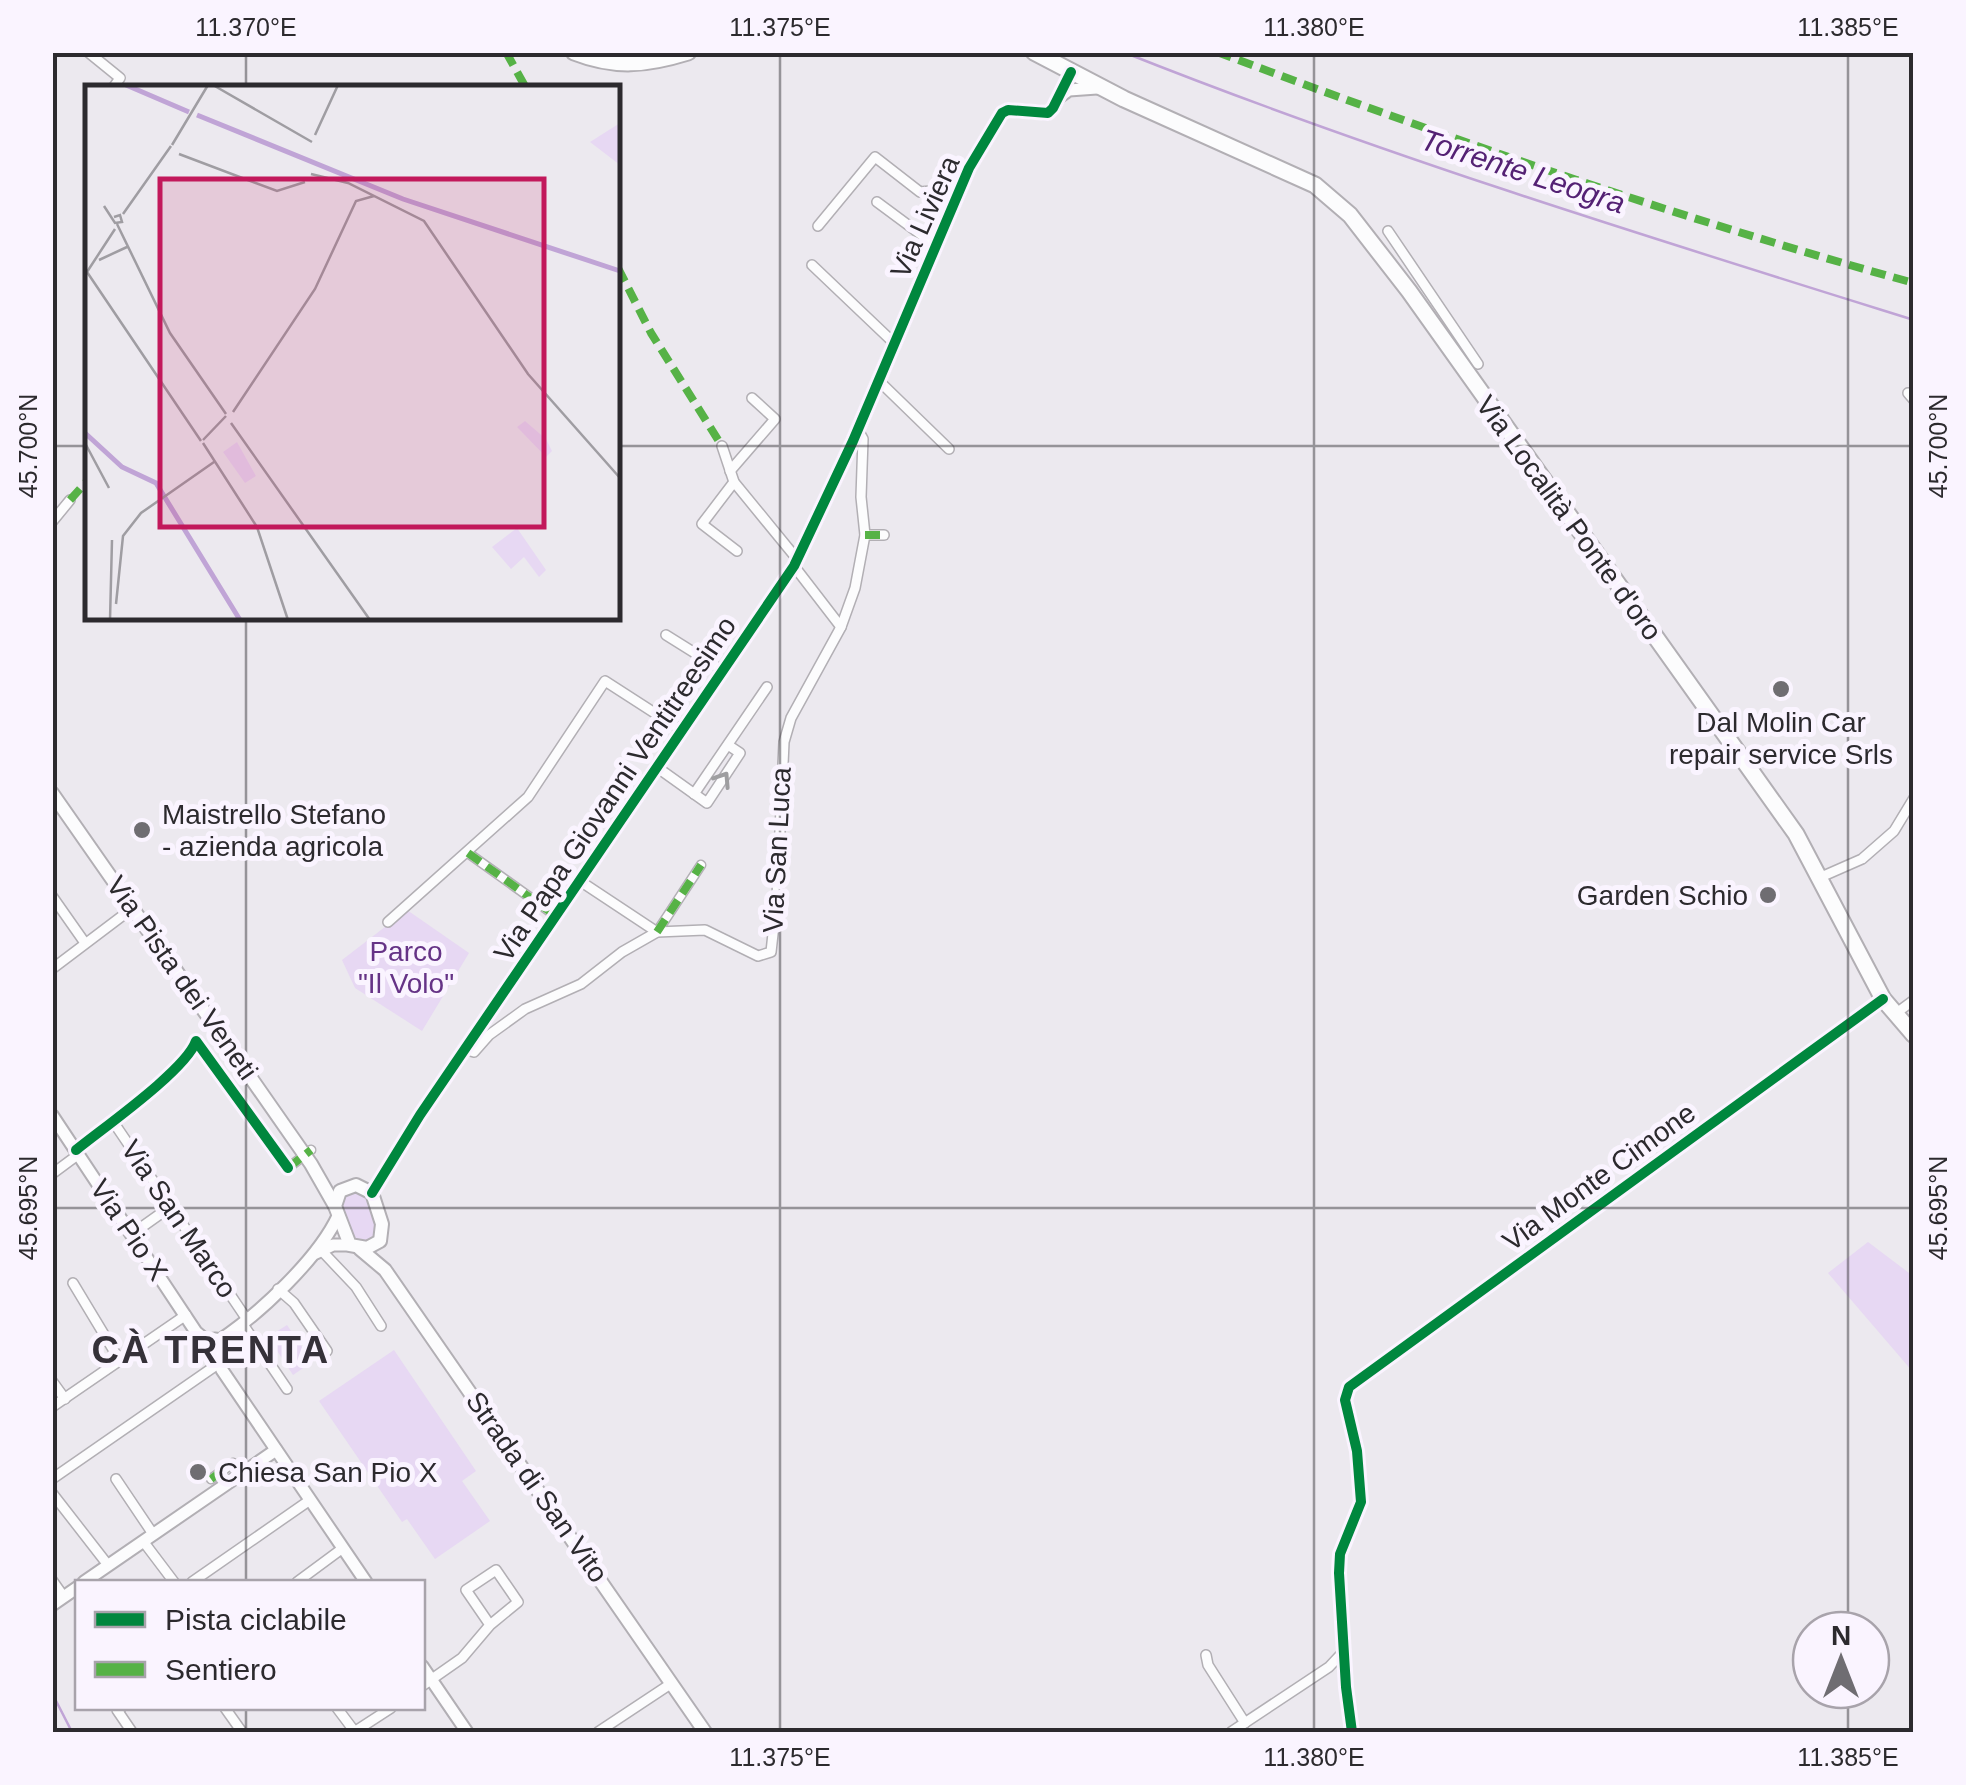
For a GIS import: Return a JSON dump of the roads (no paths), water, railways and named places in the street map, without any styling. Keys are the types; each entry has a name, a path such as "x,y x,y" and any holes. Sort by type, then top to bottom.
{"main road":[{"path":"574,52 618,66 639,65 688,52"},
{"name":"Via Località Ponte d'oro","path":"1034,52 1130,102 1315,185 1350,214 1796,834 1883,999 1914,1035"},
{"name":"Via Pista dei Veneti","path":"52,793 309,1156 330,1179 352,1185"},
{"name":"Via Pista dei Veneti","path":"309,1156 337,1211"},
{"path":"352,1185 372,1193 382,1224 380,1241 385,1270"},
{"name":"Via Papa Giovanni Ventitreesimo","path":"337,1211 340,1191 352,1185"},
{"path":"337,1211 356,1247"},
{"name":"Via Papa Giovanni Ventitreesimo","path":"356,1247 368,1248 380,1241"},
{"name":"Strada di San Vito","path":"356,1247 385,1270 705,1732"}],"street":[{"path":"88,52 120,78 115,85"},
{"path":"1059,97 1071,72"},
{"name":"Via Liviera","path":"858,430 958,192 1002,113 1048,113 1069,90 1102,88"},
{"name":"Via Liviera","path":"818,226 875,157 920,192 932,192 941,186 958,192"},
{"name":"Via Liviera","path":"877,202 935,245"},
{"name":"Via Località Ponte d'oro","path":"1388,231 1478,364"},
{"path":"812,265 895,344"},
{"path":"879,381 949,449"},
{"path":"730,470 776,419 752,398"},
{"name":"Via San Luca","path":"467,1050 474,1052 525,1009 582,984 622,952 656,932 706,930 758,956 771,952 784,742 791,718 840,627 855,588 865,535 861,496 863,439 858,430"},
{"name":"Via Papa Giovanni Ventitreesimo","path":"372,1193 389,1161 795,562 858,430"},
{"path":"722,446 734,482 840,627"},
{"path":"734,482 702,524 738,551"},
{"path":"52,522 70,500"},
{"path":"865,535 884,535"},
{"name":"Via Papa Giovanni Ventitreesimo","path":"666,635 722,670"},
{"path":"388,922 528,797 605,681 680,730"},
{"path":"694,794 767,687"},
{"path":"658,768 707,803 740,753 728,745"},
{"path":"1821,876 1862,859 1894,831 1914,798"},
{"path":"468,853 556,916"},
{"path":"656,932 701,864"},
{"name":"Via Papa Giovanni Ventitreesimo","path":"580,881 656,932"},
{"path":"52,896 85,944"},
{"path":"52,969 134,907"},
{"name":"Via Monte Cimone","path":"1344,1652 1340,1554 1361,1502 1345,1394 1350,1387 1883,999"},
{"path":"1894,1014 1914,1000"},
{"name":"Via San Marco","path":"52,1174 186,1057 196,1041 288,1168 309,1156"},
{"name":"Via Pio X","path":"52,1115 196,1332 214,1341 208,1351 365,1580"},
{"name":"Via San Marco","path":"112,1120 287,1389"},
{"name":"Via Papa Giovanni Ventitreesimo","path":"352,1185 389,1161"},
{"path":"132,1234 170,1207"},
{"name":"Via Papa Giovanni Ventitreesimo","path":"214,1341 244,1321 308,1258 328,1236 337,1211"},
{"name":"Via Papa Giovanni Ventitreesimo","path":"308,1258 333,1245 356,1247"},
{"path":"321,1250 356,1286 381,1326"},
{"path":"72,1283 120,1361"},
{"path":"278,1289 294,1304 327,1351"},
{"path":"52,1408 186,1315"},
{"path":"52,1479 217,1359"},
{"path":"52,1381 65,1399"},
{"path":"87,1580 276,1450"},
{"path":"211,1479 233,1462"},
{"path":"116,1479 173,1580"},
{"path":"52,1493 108,1565"},
{"path":"195,1580 310,1500"},
{"path":"301,1580 343,1548"},
{"path":"467,1732 427,1683 462,1658 490,1625 518,1602 496,1570 466,1590 490,1625"},
{"path":"52,1580 64,1596"},
{"path":"52,1605 75,1589"},
{"path":"1232,1732 1344,1652"},
{"path":"1344,1652 1352,1732"},
{"path":"1206,1656 1246,1723"},
{"path":"598,1732 672,1683"},
{"path":"120,1710 132,1732"},
{"path":"227,1710 242,1732"},
{"path":"339,1710 355,1732 388,1710"}],"waterway":[{"name":"Torrente Leogra","path":"1123,52 1417,160 1914,320"},
{"path":"52,1693 72,1732"}],"place":[{"name":"Dal Molin Car repair service Srls","path":"1781,689"},
{"name":"Maistrello Stefano - azienda agricola","path":"142,830"},
{"name":"Garden Schio","path":"1768,895"},
{"name":"Chiesa San Pio X","path":"198,1472"}],"district":[{"name":"CÀ TRENTA","path":"211,1350"}],"park label":[{"name":"Parco \"Il Volo\"","path":"406,967"}]}
